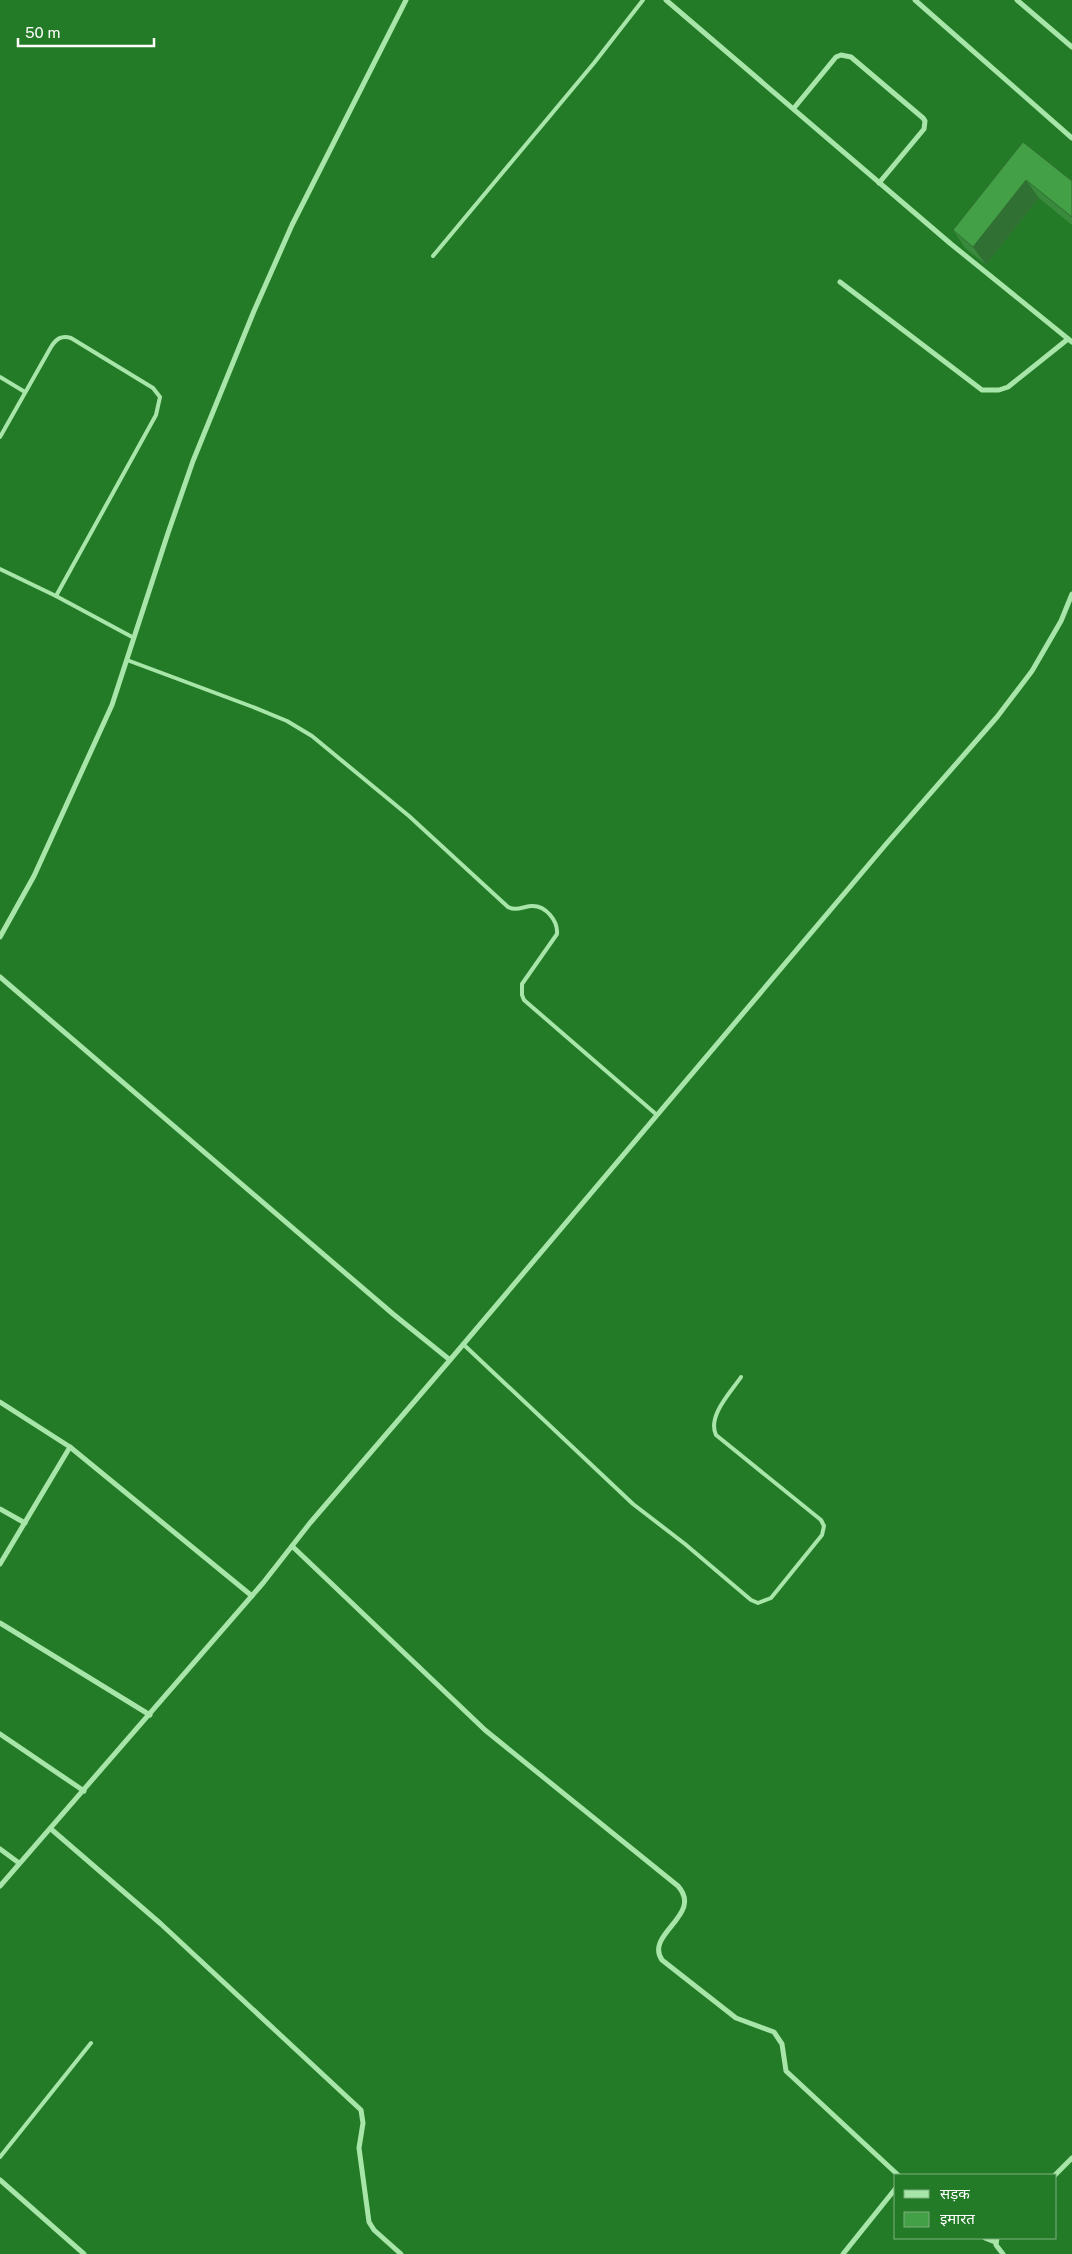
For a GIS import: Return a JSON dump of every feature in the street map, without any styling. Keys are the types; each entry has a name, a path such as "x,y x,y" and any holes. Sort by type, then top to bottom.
{"street":[{"path":"0,937 34,876 112,705 193,461 254,311 296,216 406,0"},
{"path":"666,0 879,183 1070,340 1008,387 999,390 982,390 840,282"},
{"path":"915,0 1072,138"},
{"path":"1017,0 1072,47"},
{"path":"794,108 836,57 845,55 851,57 923,118 925,121 924,129 879,183"},
{"path":"0,1886 252,1596 292,1546 887,843 997,717 1032,671 1061,621 1072,594"},
{"path":"0,977 393,1314 450,1360"},
{"path":"0,1402 70,1447 252,1596"},
{"path":"0,1564 70,1447"},
{"path":"0,1509 24,1523"},
{"path":"292,1546 485,1730 678,1886 685,1896 686,1902 683,1910 660,1942 659,1956 662,1960 736,2018 774,2032 782,2044 783,2064 789,2076 897,2174"},
{"path":"0,1623 150,1715"},
{"path":"0,1734 84,1791"},
{"path":"51,1829 161,1924 360,2110 364,2123 359,2148 369,2222 374,2230 401,2254"},
{"path":"0,1849 19,1863"},
{"path":"1056,2174 1072,2158"},
{"path":"0,2180 84,2254"},
{"path":"843,2254 894,2190"},
{"path":"996,2240 997,2248 1003,2254"}],"lane":[{"path":"433,256 594,63 643,0"},
{"path":"0,436 56,340 65,336 153,388 160,397 156,415 56,596"},
{"path":"0,378 25,392"},
{"path":"0,570 56,596 134,638"},
{"path":"127,660 262,710 287,721 312,736 409,816 508,907 518,909 535,906 555,920 558,926 557,934 522,984 524,1000 657,1115"},
{"path":"463,1344 634,1504 685,1544 750,1600 758,1603 770,1598 822,1535 824,1526 821,1520 716,1435 713,1428 714,1419 741,1377"},
{"path":"0,2157 91,2043"}],"building":[{"path":"1023,142 1072,181 1072,217 1026,180 973,247 953,230"}]}
